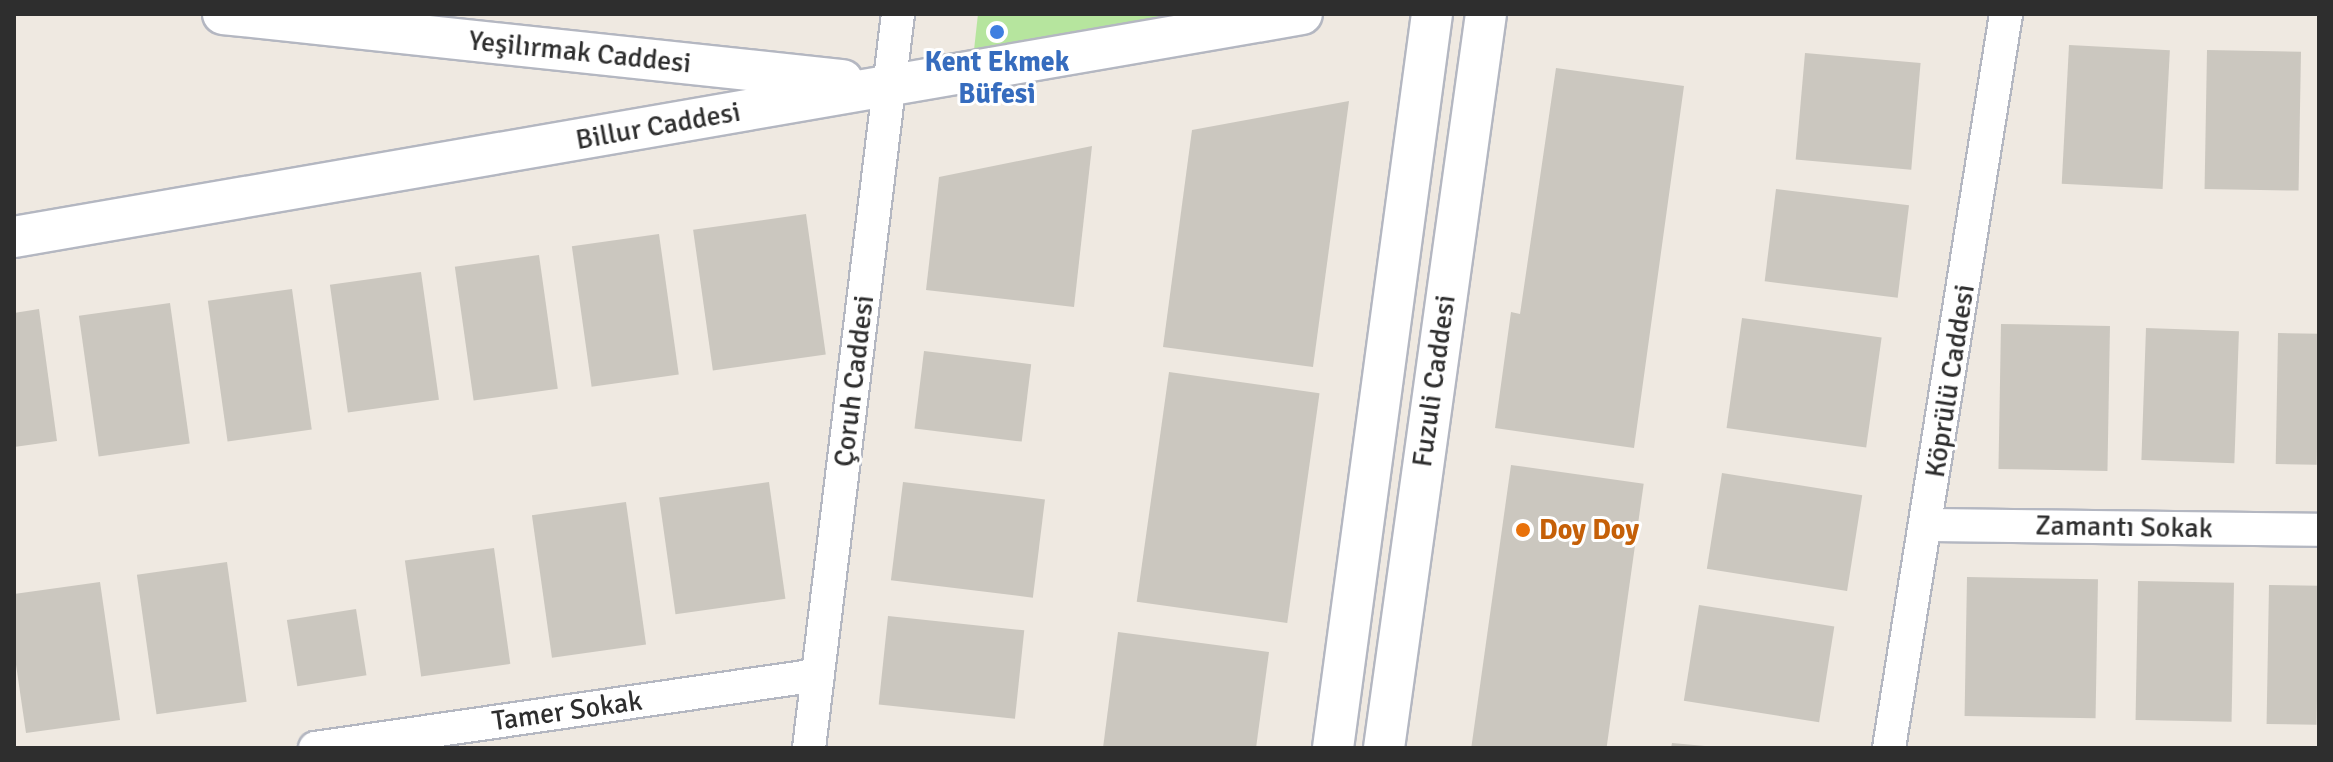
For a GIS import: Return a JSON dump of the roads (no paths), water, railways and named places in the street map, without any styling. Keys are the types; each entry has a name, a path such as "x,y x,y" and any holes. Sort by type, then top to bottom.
{"street":[{"name":"Yeşilırmak Caddesi","path":"223,14 889,85"},
{"name":"Çoruh Caddesi","path":"809,748 898,14"},
{"name":"Billur Caddesi","path":"14,237 1302,14"},
{"name":"Fuzuli Caddesi","path":"1333,748 1432,14"},
{"name":"Fuzuli Caddesi","path":"1384,748 1486,14"},
{"name":"Köprülü Caddesi","path":"1889,748 1928,525 2006,14"},
{"name":"Zamantı Sokak","path":"1928,525 2319,530"},
{"name":"Tamer Sokak","path":"315,748 818,675"}],"place":[{"name":"Kent Ekmek Büfesi","path":"997,32"},
{"name":"Doy Doy","path":"1523,530"}]}
